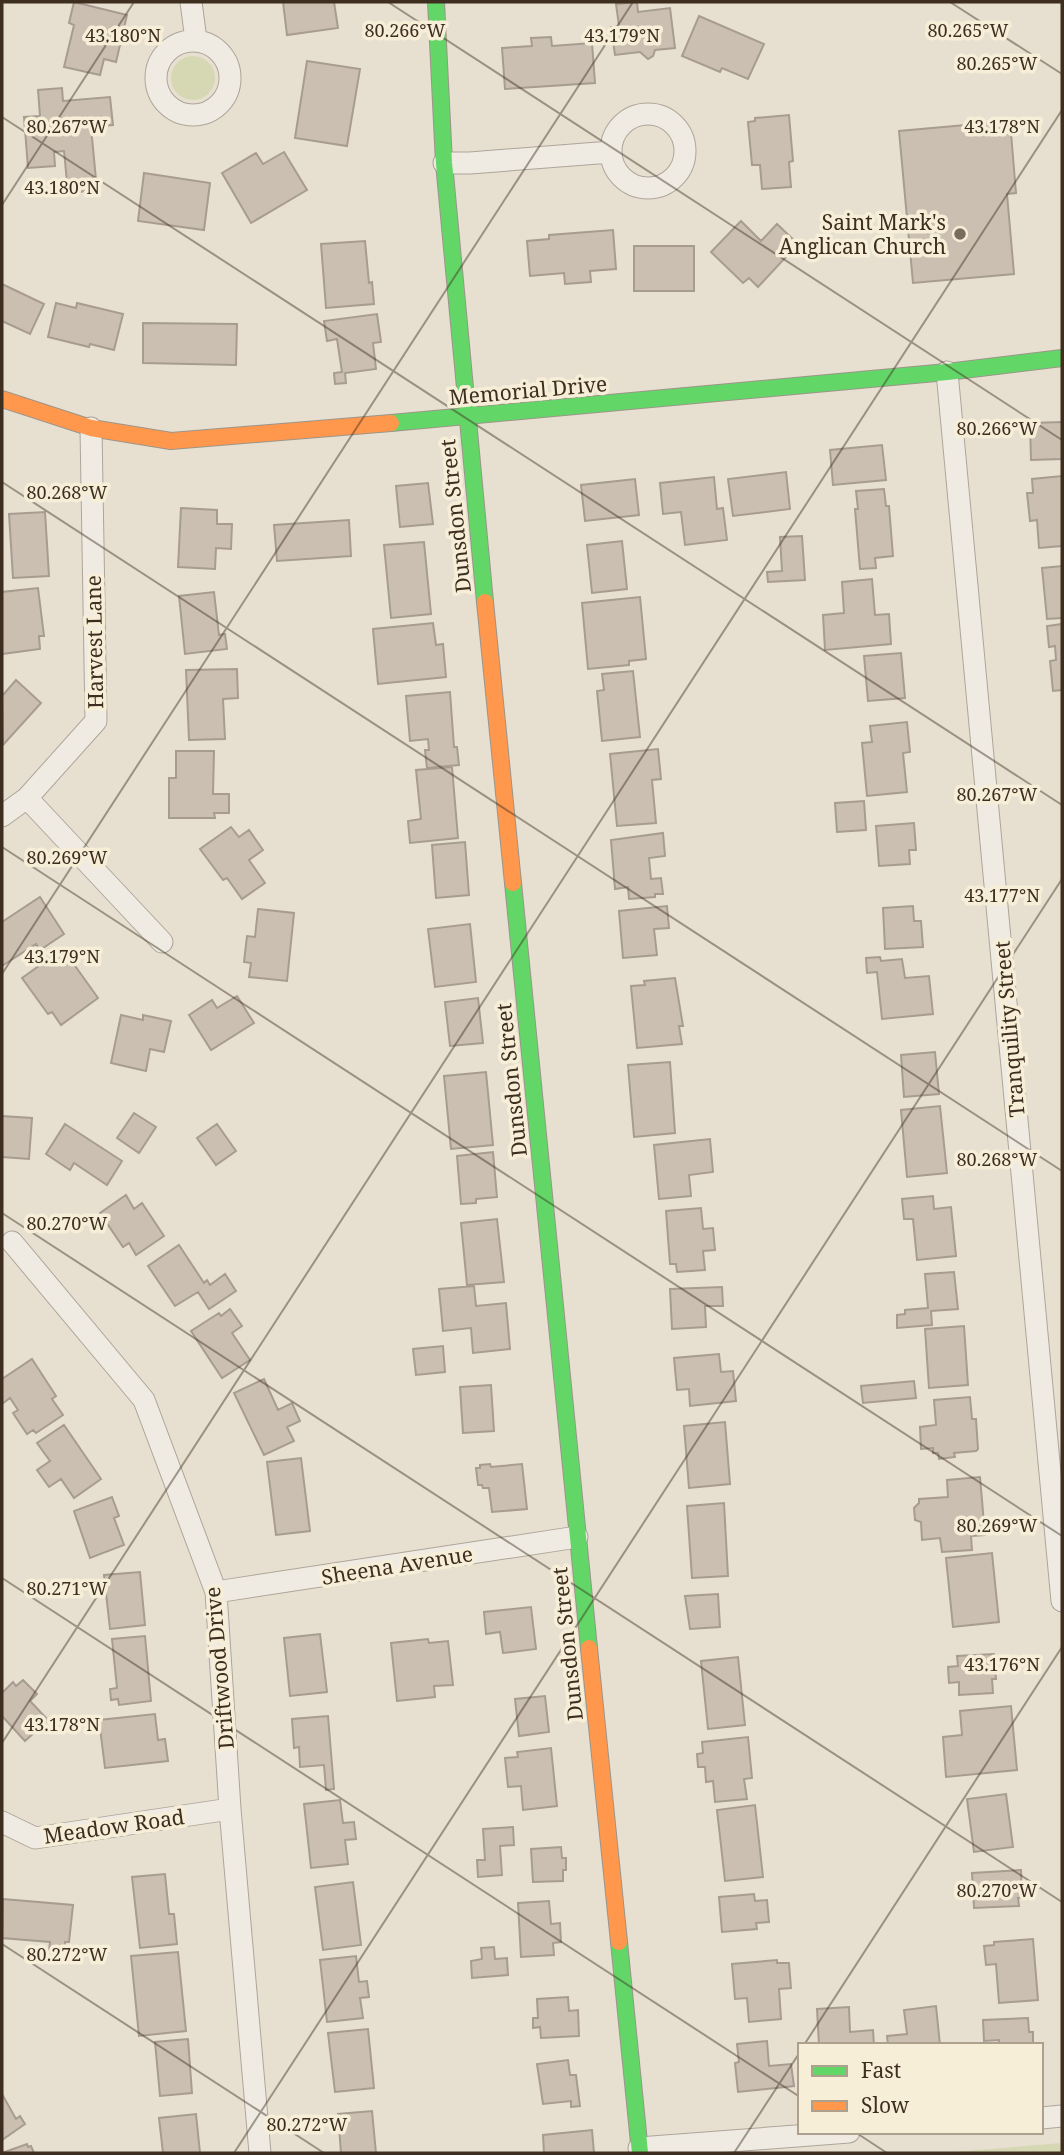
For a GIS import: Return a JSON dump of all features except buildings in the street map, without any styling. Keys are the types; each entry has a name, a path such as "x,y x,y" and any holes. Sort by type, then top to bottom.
{"main road":[{"name":"Dunsdon Street","path":"436,2 444,163 466,417 640,2151"},
{"name":"Memorial Drive","path":"2,399 91,428 171,441 466,417 947,372 1062,358"}],"street":[{"path":"191,2 196,40"},
{"path":"444,163 611,152"},
{"name":"Tranquility Street","path":"947,372 1058,1495 1062,1601"},
{"name":"Harvest Lane","path":"2,816 27,798 96,721 91,428"},
{"path":"27,798 162,942"},
{"name":"Driftwood Drive","path":"12,1242 144,1400 216,1592 230,1809 260,2153"},
{"name":"Sheena Avenue","path":"216,1592 578,1537"},
{"name":"Meadow Road","path":"2,1822 34,1838 230,1809"},
{"path":"1043,2118 1062,2116"},
{"path":"640,2151 827,2134"}],"green space":[{"path":"193,56 209,62 215,78 209,94 193,100 177,94 171,78 177,62"},
{"path":"1062,2143 1062,2153 942,2153"}],"traffic: fast":[{"path":"436,2 444,163 485,602"},
{"path":"391,423 947,372 1062,358"},
{"path":"513,883 589,1648"},
{"path":"619,1942 640,2153"}],"traffic: slow":[{"path":"2,399 91,428 171,441 391,423"},
{"path":"485,602 513,883"},
{"path":"589,1648 619,1942"}],"place":[{"name":"Saint Mark's Anglican Church","path":"960,234"}]}
